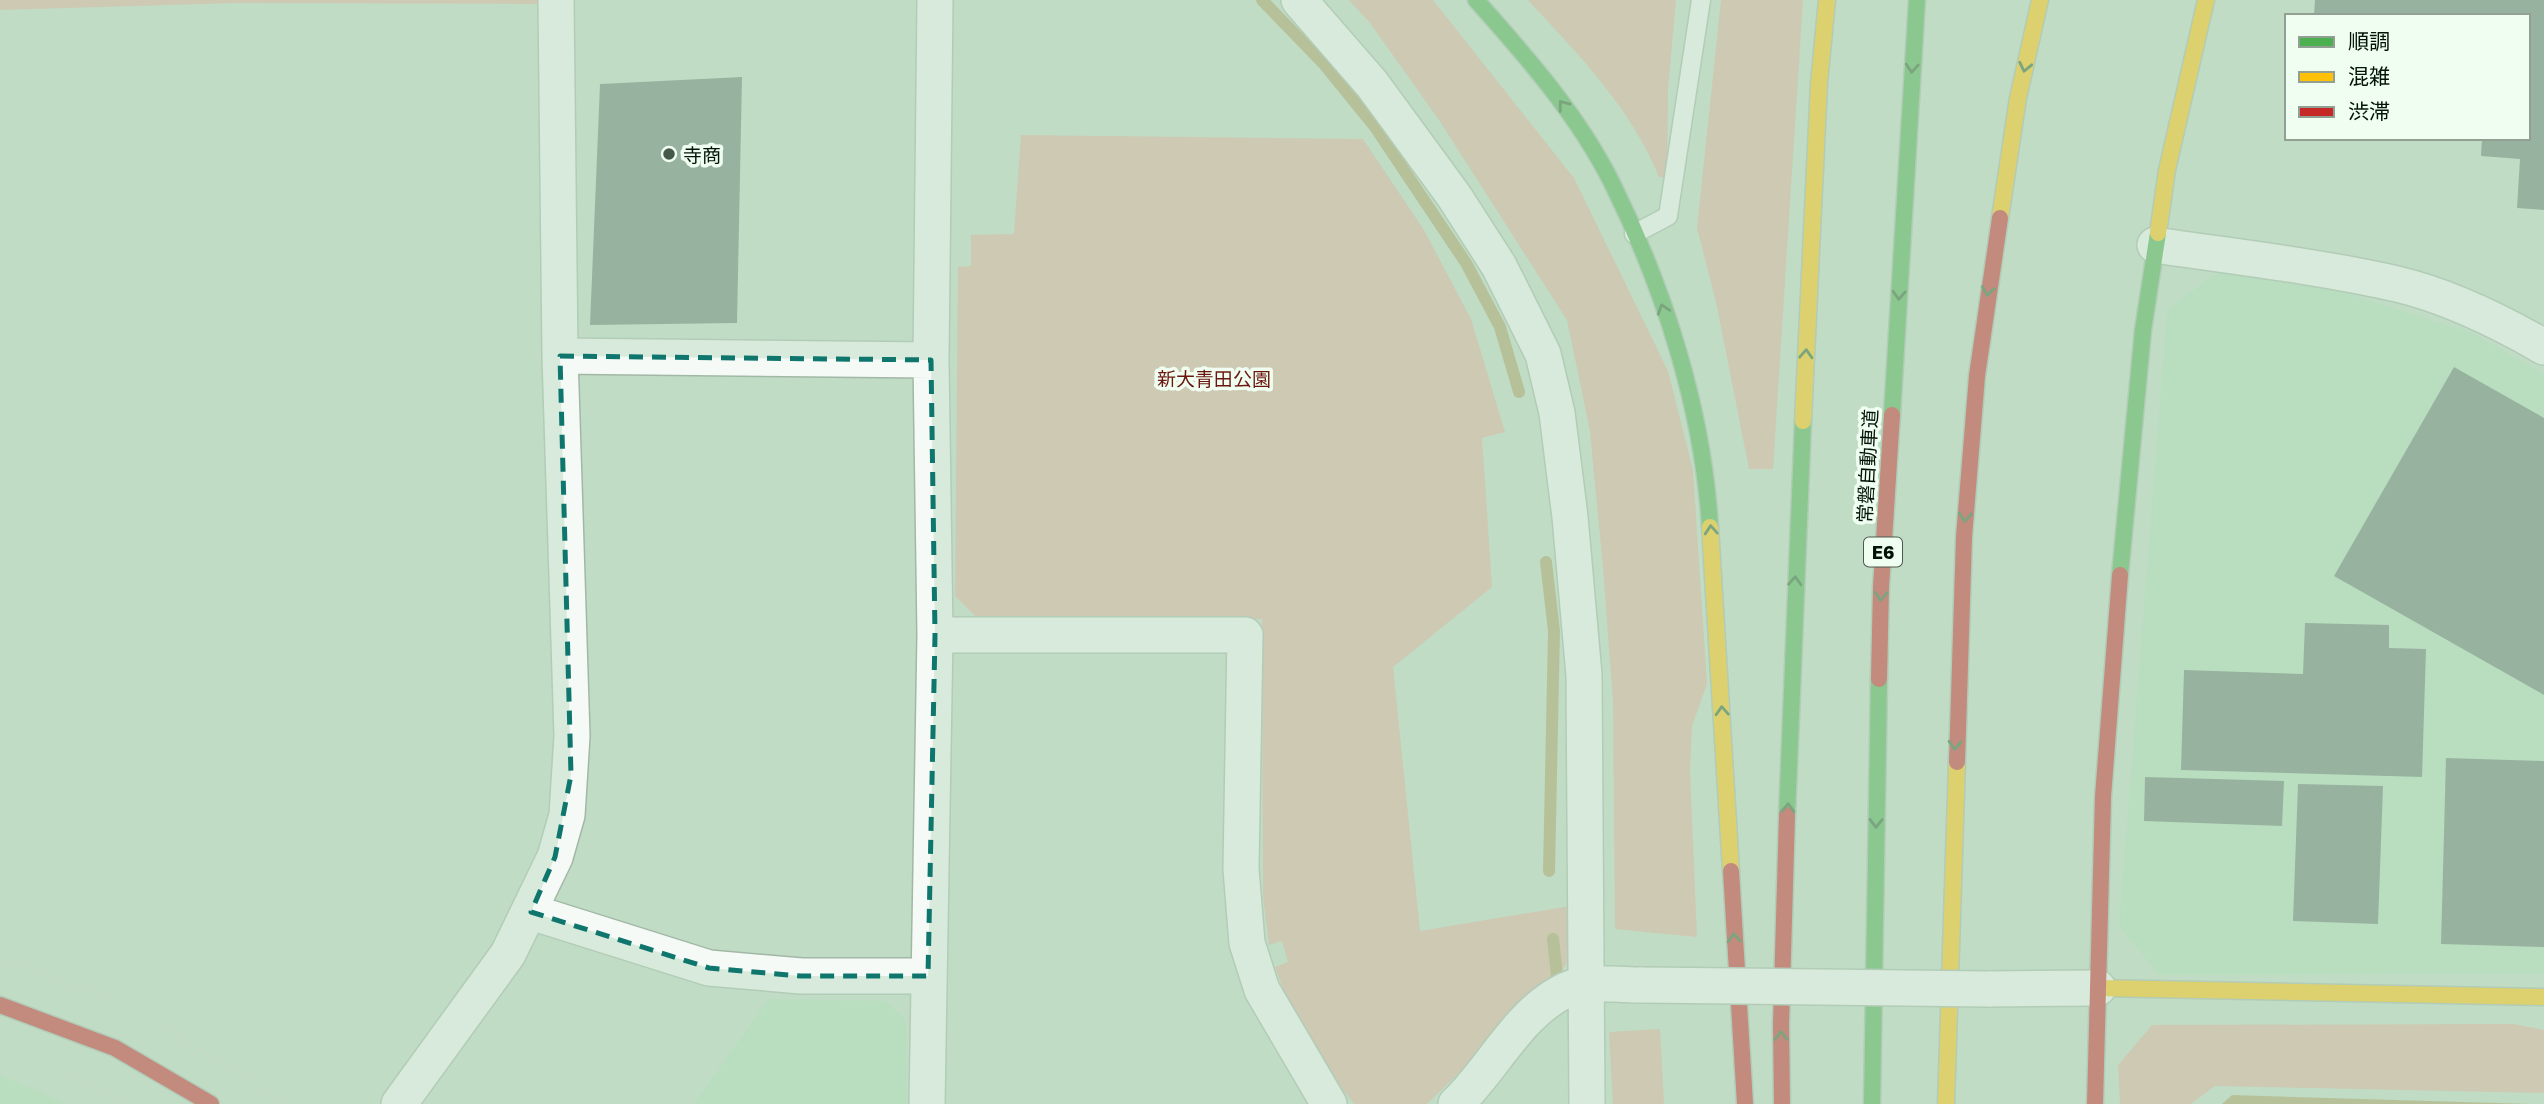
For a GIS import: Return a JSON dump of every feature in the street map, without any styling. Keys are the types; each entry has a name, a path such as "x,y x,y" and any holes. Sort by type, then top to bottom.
{"main road":[{"path":"1476,0 1513,40 1569,113 1611,181 1634,234 1686,380 1709,509 1745,1104"},
{"path":"1782,1104 1781,1024 1794,605 1819,83 1826,0"},
{"name":"常磐自動車道","path":"1872,1104 1881,587 1917,0"},
{"path":"1945,1104 1964,537 1977,376 2018,98 2040,0"},
{"path":"2095,1104 2106,756 2130,453 2166,170 2206,0"},
{"path":"2098,988 2544,997"},
{"path":"0,1005 115,1048 211,1104"}],"street":[{"path":"399,1104 486,986 531,912 555,857 567,816 570,775 560,356 556,0"},
{"path":"927,1104 935,635 931,360 935,0"},
{"path":"1299,0 1372,84 1454,196 1499,266 1543,354 1557,413 1569,504 1584,675 1587,1104"},
{"path":"2155,245 2276,262 2399,285 2458,306 2544,347"},
{"path":"560,356 931,360"},
{"path":"935,635 1245,635 1241,869 1247,943 1262,990 1329,1104"},
{"path":"531,912 709,968 801,976 928,976"},
{"path":"1456,1104 1531,1017 1566,990 1586,986 2098,988"}],"lane":[{"path":"1634,234 1668,216 1701,0"}],"path":[{"path":"48,1067 126,1104"}],"highlighted area":[{"path":"560,356 931,360 935,635 928,976 801,976 709,968 531,912 555,857 571,775"}],"shaded area":[{"path":"2218,271 2330,288 2472,333 2544,374 2544,974 2159,975 2119,926 2167,311"},
{"path":"769,999 885,1001 906,1020 907,1104 694,1104"},
{"path":"0,1075 35,1090 64,1104 0,1104"},
{"path":"2232,1095 2531,1104 2222,1104"}],"green space":[{"path":"0,0 550,0 552,4 235,3 0,10"},
{"path":"1349,0 1433,0 1574,178 1668,371 1693,470 1707,684 1692,726 1690,770 1697,937 1615,929 1613,701 1603,568 1590,431 1567,320 1439,120 1370,23"},
{"path":"1528,0 1676,0 1668,89 1667,177 1659,177 1634,128 1602,83"},
{"path":"1721,0 1803,0 1773,469 1749,469 1716,302 1697,228"},
{"name":"新大青田公園","path":"1021,135 1363,139 1424,230 1471,319 1505,432 1482,438 1492,587 1393,667 1420,931 1570,906 1567,963 1550,987 1494,1032 1466,1066 1427,1104 1354,1104 1308,1039 1275,967 1288,962 1282,941 1269,945 1263,896 1262,619 977,618 955,596 958,267 971,266 971,235 1014,234"},
{"path":"2513,1024 2544,1030 2544,1093 2215,1086 2191,1104 2120,1104 2118,1065 2152,1025"},
{"path":"1660,1029 1664,1104 1613,1104 1609,1032"}],"building":[{"path":"2315,0 2544,0 2544,210 2517,208 2520,159 2481,156 2482,140 2530,140 2530,14 2314,14"},
{"name":"寺商","path":"742,77 737,323 590,325 600,84"},
{"path":"2454,367 2544,418 2544,695 2334,576"},
{"path":"2305,623 2389,625 2389,648 2426,649 2422,777 2181,770 2184,670 2303,674"},
{"path":"2446,758 2544,761 2544,947 2441,944"},
{"path":"2145,777 2284,781 2282,826 2144,821"},
{"path":"2298,784 2383,786 2378,924 2293,921"}],"waterway":[{"path":"1262,0 1323,63 1375,127 1466,263 1500,327 1519,392"},
{"path":"1546,562 1554,631 1549,871"},
{"path":"1553,939 1557,975"}],"traffic: fast":[{"path":"1476,0 1567,110 1598,158 1631,223 1664,307 1690,394 1706,483 1710,527"},
{"path":"1892,415 1917,0"},
{"path":"2120,575 2143,330 2158,233"},
{"path":"1787,815 1803,421"},
{"path":"1872,1104 1879,679"}],"traffic: slow":[{"path":"1803,421 1819,83 1827,0"},
{"path":"2000,218 2018,98 2040,0"},
{"path":"2158,233 2167,170 2206,0"},
{"path":"1710,527 1731,871"},
{"path":"1946,1104 1957,762"},
{"path":"2098,988 2544,997"}],"traffic: jam":[{"path":"1957,762 1964,537 1977,376 2000,218"},
{"path":"1879,679 1881,587 1892,415"},
{"path":"2095,1104 2103,797 2120,575"},
{"path":"1782,1104 1781,1024 1787,815"},
{"path":"1731,871 1745,1104"},
{"path":"0,1005 115,1048 211,1104"}],"place":[{"name":"寺商","path":"669,154"}]}
